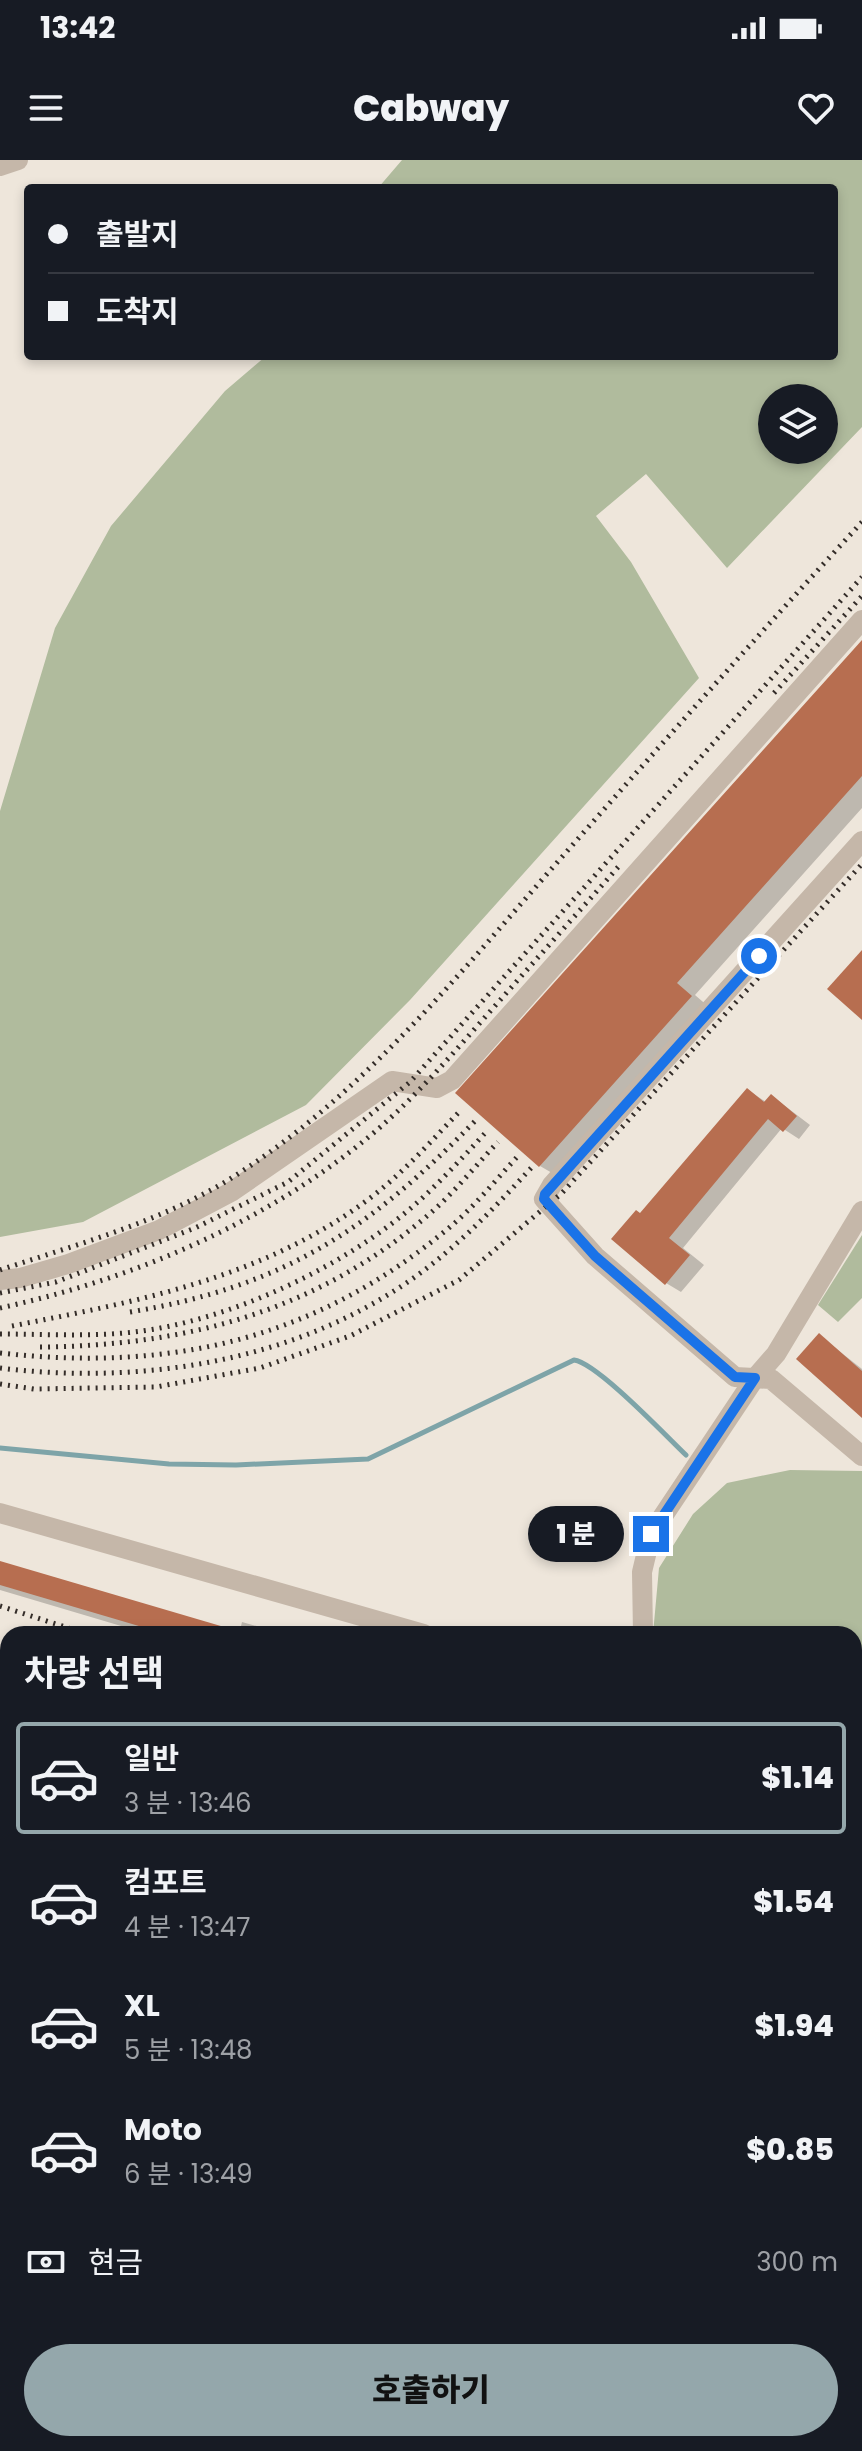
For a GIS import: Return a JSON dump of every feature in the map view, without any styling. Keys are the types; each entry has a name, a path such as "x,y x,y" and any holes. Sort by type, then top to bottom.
{"street":[{"path":"0,163 18,160"},
{"path":"0,1280 20,1278 68,1264 159,1230 231,1192 392,1081 437,1088 452,1080 862,620"},
{"path":"862,841 545,1194 544,1199 606,1266 735,1377 771,1379 862,1456"},
{"path":"643,1626 642,1572 651,1534 755,1378 776,1354 862,1211"},
{"path":"0,1513 396,1626"}],"green space":[{"path":"402,160 862,160 862,427 838,452 838,384 758,384 758,464 827,464 727,568 646,474 596,516 631,562 699,678 410,1000 306,1105 83,1222 0,1237 0,811 55,628 111,526 225,391 261,360 838,360 838,184 381,184"},
{"path":"862,1235 862,1298 838,1322 818,1305"},
{"path":"790,1470 862,1471 862,1626 654,1626 659,1568 693,1514 727,1483"}],"building":[{"path":"862,640 862,776 677,983 692,996 539,1167 455,1093"},
{"path":"862,950 862,1020 827,989"},
{"path":"747,1088 764,1102 771,1094 797,1116 783,1132 768,1119 669,1238 690,1255 665,1285 611,1239 636,1210 640,1213"},
{"path":"819,1333 862,1371 862,1418 796,1359"},
{"path":"0,1561 221,1626 139,1626 0,1585"}],"waterway":[{"path":"0,1448 169,1464 236,1465 368,1459 574,1360 585,1364 614,1386 686,1455"}],"railway":[{"path":"0,1270 118,1231 176,1208 230,1179 276,1148 319,1113 360,1077 437,999 862,522"},
{"path":"0,1293 56,1282 195,1228 288,1182 410,1082 862,577"},
{"path":"774,693 862,596"},
{"path":"0,1384 34,1389 156,1387 260,1368 350,1336 459,1280 562,1193 862,864"},
{"path":"0,1308 96,1282 189,1247 278,1201 320,1174 394,1115 457,1049 619,866"},
{"path":"12,1326 108,1307 201,1282 291,1247 374,1195 461,1110"},
{"path":"130,1312 234,1287 320,1248 360,1223 398,1193 475,1121"},
{"path":"0,1334 84,1335 171,1326 209,1316 286,1287 358,1247 390,1225 428,1193 487,1131"},
{"path":"40,1347 95,1345 200,1330 251,1316 299,1297 346,1273 392,1244 435,1209 498,1142"},
{"path":"0,1353 63,1358 124,1357 182,1351 239,1340 294,1322 347,1297 399,1266 459,1219 517,1157"},
{"path":"0,1368 56,1373 168,1369 278,1345 330,1325 380,1299 427,1268 495,1207 532,1167"},
{"path":"0,1606 62,1626"}],"route":[{"path":"651,1534 755,1378 735,1377 595,1256 544,1199 545,1194 759,956"}]}
